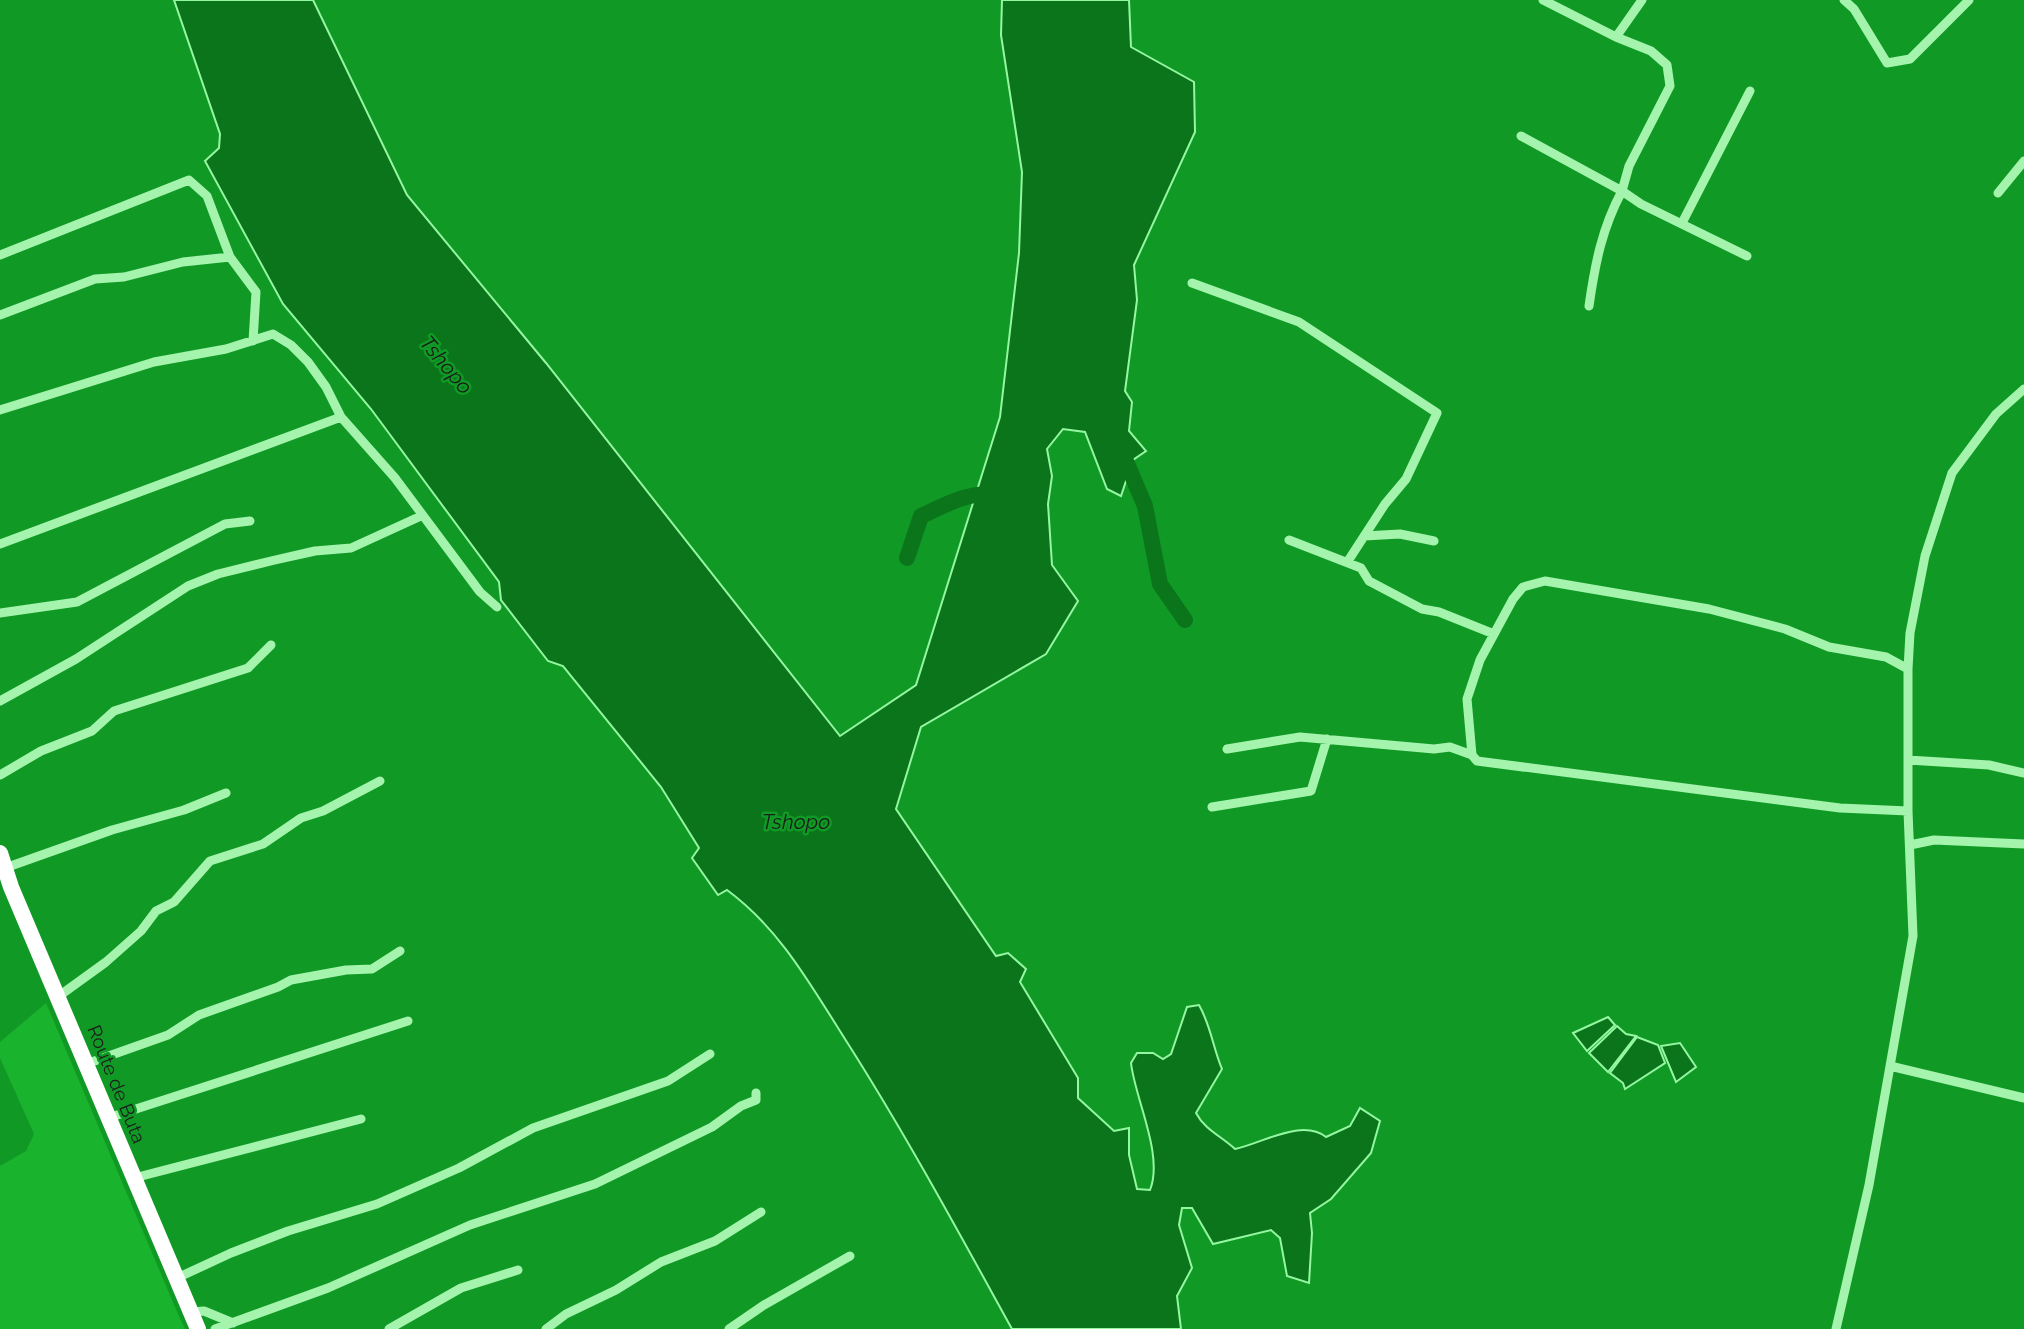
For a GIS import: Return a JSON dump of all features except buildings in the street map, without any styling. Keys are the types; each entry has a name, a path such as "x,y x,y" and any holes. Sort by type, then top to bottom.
{"highway":[{"name":"Route de Buta","path":"3,861 6,889 59,996 198,1329"}],"street":[{"path":"1543,0 1616,37 1651,51 1667,65 1670,86 1629,166 1622,191 1609,216 1596,256 1589,306"},
{"path":"1616,37 1642,0"},
{"path":"1844,0 1854,9 1887,63 1910,59 1969,0"},
{"path":"1682,223 1750,92"},
{"path":"1521,136 1747,256"},
{"path":"1998,193 2024,161"},
{"path":"0,255 189,180 207,196 230,257 256,292 253,341"},
{"path":"0,315 96,279 124,277 183,262 230,257"},
{"path":"1192,283 1298,322 1437,413 1406,479 1348,561"},
{"path":"0,410 154,362 253,341 269,334 291,345 326,387 341,417 395,478 480,592 497,607"},
{"path":"1836,1329 1869,1185 1913,936 1908,811 1908,669 1910,633 1925,556 1952,473 1996,414 2024,389"},
{"path":"0,544 341,417"},
{"path":"0,701 76,659 188,586 218,574 275,560 314,551 351,548 421,516"},
{"path":"0,613 77,602 225,524 250,521"},
{"path":"1364,536 1400,534 1434,541"},
{"path":"1289,540 1348,561 1361,568 1369,581 1422,609 1439,612 1494,634"},
{"path":"1472,755 1468,699 1480,660 1522,587 1545,581 1709,609 1784,629 1829,647 1886,657 1908,669"},
{"path":"0,775 41,751 92,731 114,711 248,668 271,645"},
{"path":"1227,749 1300,737 1434,749 1450,747 1472,755 1477,761 1840,808 1908,811"},
{"path":"1212,807 1311,791 1327,739"},
{"path":"1908,760 1989,765 2024,773"},
{"path":"59,996 106,962 141,931 156,911 174,902 210,861 263,844 301,818 323,811 380,781"},
{"path":"3,861 184,810 226,793"},
{"path":"1910,845 1934,840 2024,844"},
{"path":"86,1064 169,1035 199,1015 278,987 290,980 372,969 400,951"},
{"path":"108,1118 408,1021"},
{"path":"177,1278 265,1240 377,1204 459,1168 533,1128 668,1081 710,1054"},
{"path":"1891,1066 2024,1098"},
{"path":"215,1329 328,1288 470,1225 595,1184 712,1127 741,1106 756,1100 755,1093"},
{"path":"134,1178 361,1119"},
{"path":"546,1329 565,1314 602,1298 661,1262 715,1241 761,1212"},
{"path":"729,1329 764,1305 850,1256"},
{"path":"389,1329 461,1288 518,1270"},
{"path":"191,1312 204,1311 233,1322"}],"shaded area":[{"path":"46,1003 185,1329 0,1329 0,1166 26,1151 34,1134 0,1058 0,1042"}],"water":[{"name":"Tshopo","path":"174,0 313,0 407,195 546,363 840,736 916,685 1000,417 1019,253 1022,172 1001,35 1002,0 1129,0 1131,47 1194,82 1195,132 1134,265 1137,300 1125,391 1132,402 1129,431 1146,451 1133,460 1121,496 1107,489 1085,432 1063,429 1047,449 1052,476 1048,504 1052,565 1078,601 1046,654 921,727 896,809 996,956 1008,953 1026,969 1020,982 1078,1078 1078,1098 1114,1131 1129,1128 1129,1155 1137,1189 1150,1190 1154,1160 1131,1063 1137,1053 1153,1053 1163,1059 1171,1054 1187,1007 1199,1005 1222,1069 1196,1113 1209,1128 1235,1149 1294,1131 1306,1130 1326,1137 1350,1126 1360,1108 1380,1121 1371,1153 1331,1199 1310,1213 1312,1233 1309,1283 1287,1276 1280,1238 1271,1230 1213,1244 1192,1208 1182,1208 1179,1225 1192,1268 1177,1296 1181,1329 1012,1329 889,1110 793,959 746,905 727,890 718,895 692,858 699,848 661,787 563,666 548,661 501,600 499,582 371,409 283,304 205,161 219,148 220,134"},
{"path":"1608,1017 1615,1025 1587,1051 1573,1033"},
{"path":"1617,1026 1626,1034 1636,1036 1608,1072 1589,1053"},
{"path":"1637,1037 1658,1045 1665,1063 1625,1089 1623,1083 1610,1073"},
{"path":"1680,1043 1696,1067 1676,1082 1661,1046"}],"waterway":[{"path":"1122,452 1145,506 1160,584 1185,620"},
{"path":"907,558 921,516 968,497 987,494 996,496"}]}
